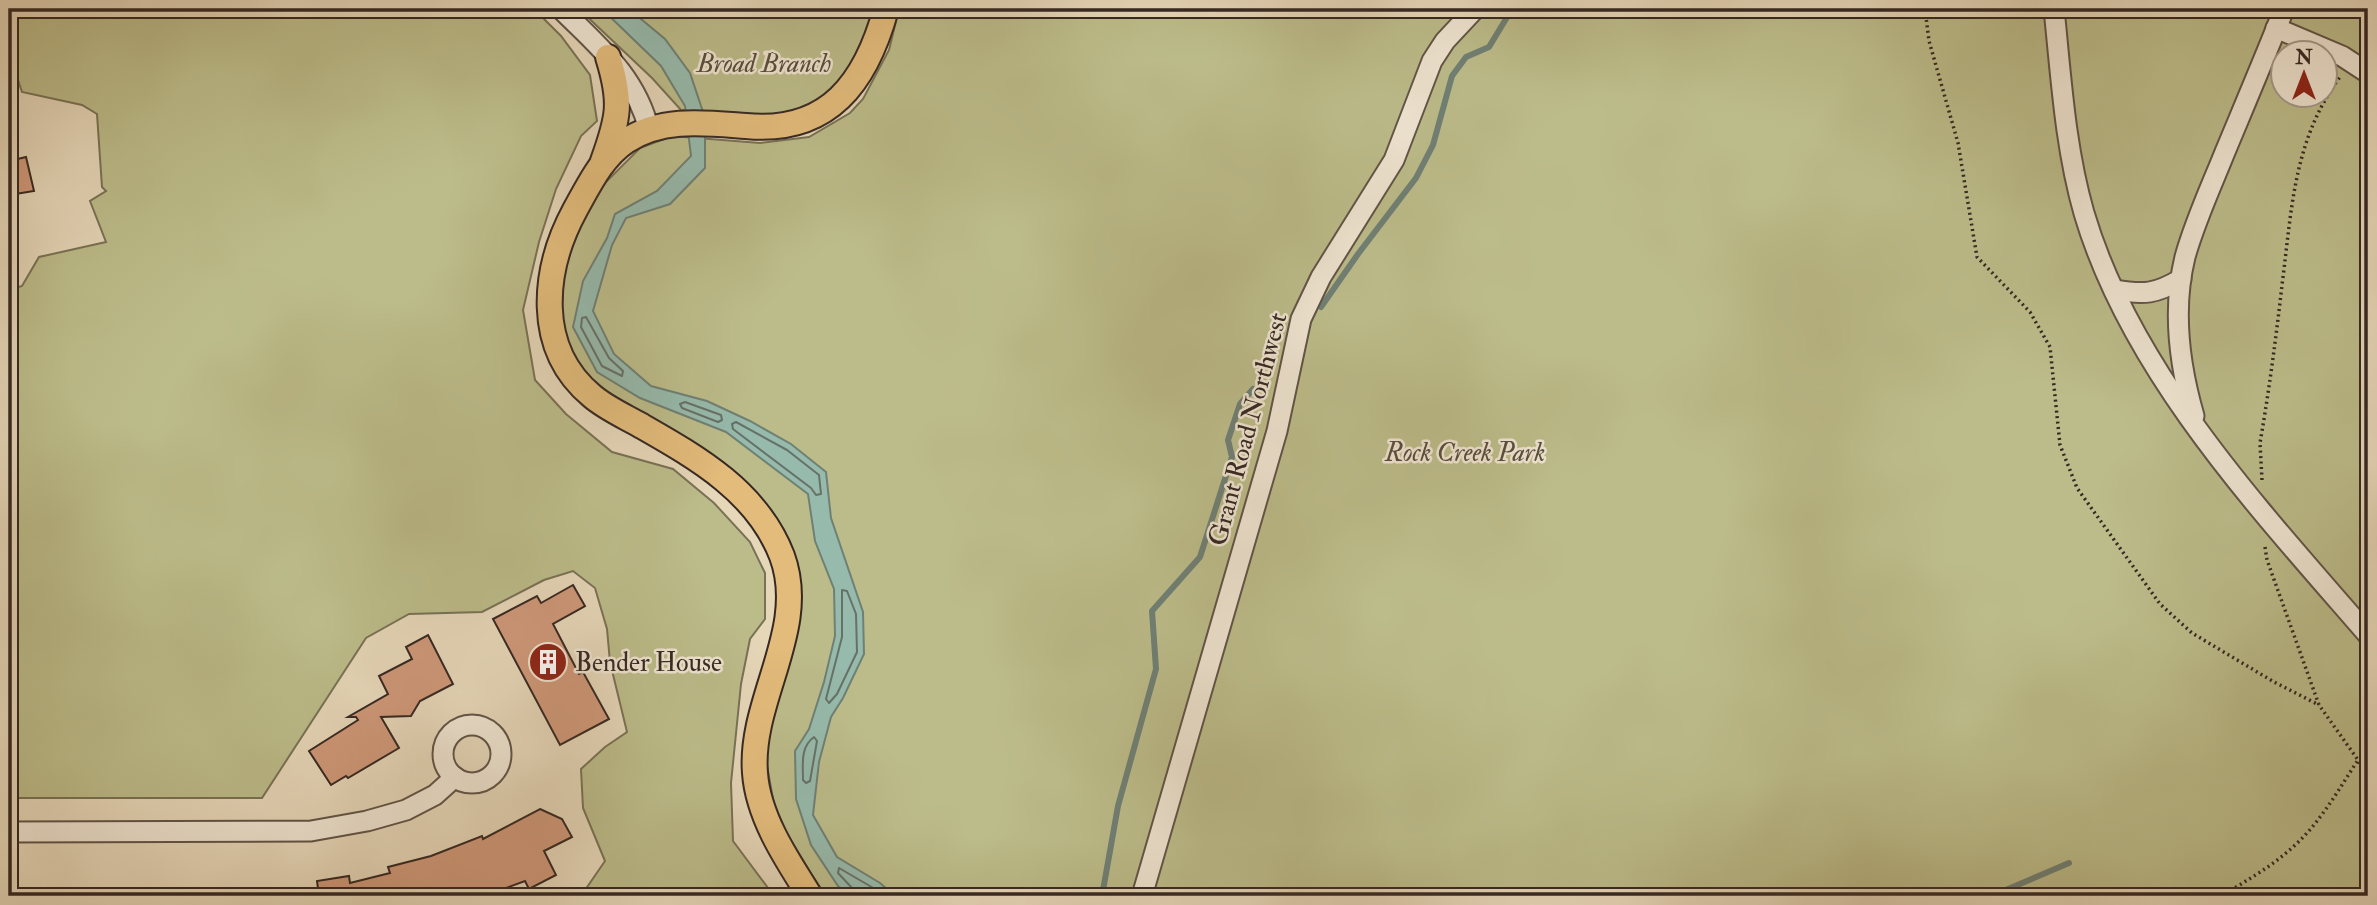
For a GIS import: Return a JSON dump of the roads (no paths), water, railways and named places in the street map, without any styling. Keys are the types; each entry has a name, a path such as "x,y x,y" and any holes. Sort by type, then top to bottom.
{"main road":[{"path":"601,166 621,145 649,130 684,123 774,127 799,123 826,110 842,97 866,64 886,9"},
{"path":"608,57 617,86 618,105 614,131 601,166 572,215 553,267 549,304 555,338 566,364 583,388 601,403 712,469 758,513 777,545 787,576 788,608 783,640 758,732 755,774 765,814 810,896"}],"street":[{"path":"561,9 632,85 649,130"},
{"name":"Grant Road Northwest","path":"1142,896 1277,431 1301,319 1314,289 1394,160 1432,61 1445,41 1475,9"},
{"path":"2054,9 2066,116 2078,185 2090,231 2115,290 2155,366 2197,427 2263,513 2368,635"},
{"path":"2197,427 2186,389 2179,344 2178,306 2185,259 2200,214 2284,9"},
{"path":"2276,28 2342,56 2368,73"},
{"path":"2115,290 2146,294 2164,289 2181,279"},
{"path":"9,832 311,831 367,821 406,810 435,795 455,777"}],"water":[{"path":"602,9 629,9 665,39 690,73 705,118 705,168 670,204 626,218 612,245 593,311 614,354 651,386 707,401 750,421 791,444 826,472 831,518 863,612 864,654 831,717 819,762 813,815 837,857 880,883 895,896 851,896 838,886 811,845 796,799 795,751 809,729 835,636 834,589 815,541 808,494 726,432 640,398 597,372 573,327 583,281 607,238 615,214 657,191 691,156 685,106 661,66"}],"waterway":[{"path":"1321,307 1416,178 1433,145 1452,76 1466,57 1489,47 1512,9"},
{"path":"1102,896 1118,806 1156,669 1152,611 1200,557 1232,457 1228,440 1240,404 1253,389"},
{"path":"1960,896 2001,892 2069,863"}],"place":[{"name":"Bender House","path":"548,662"}],"park label":[{"name":"Broad Branch","path":"764,63"},
{"name":"Rock Creek Park","path":"1465,452"}]}
